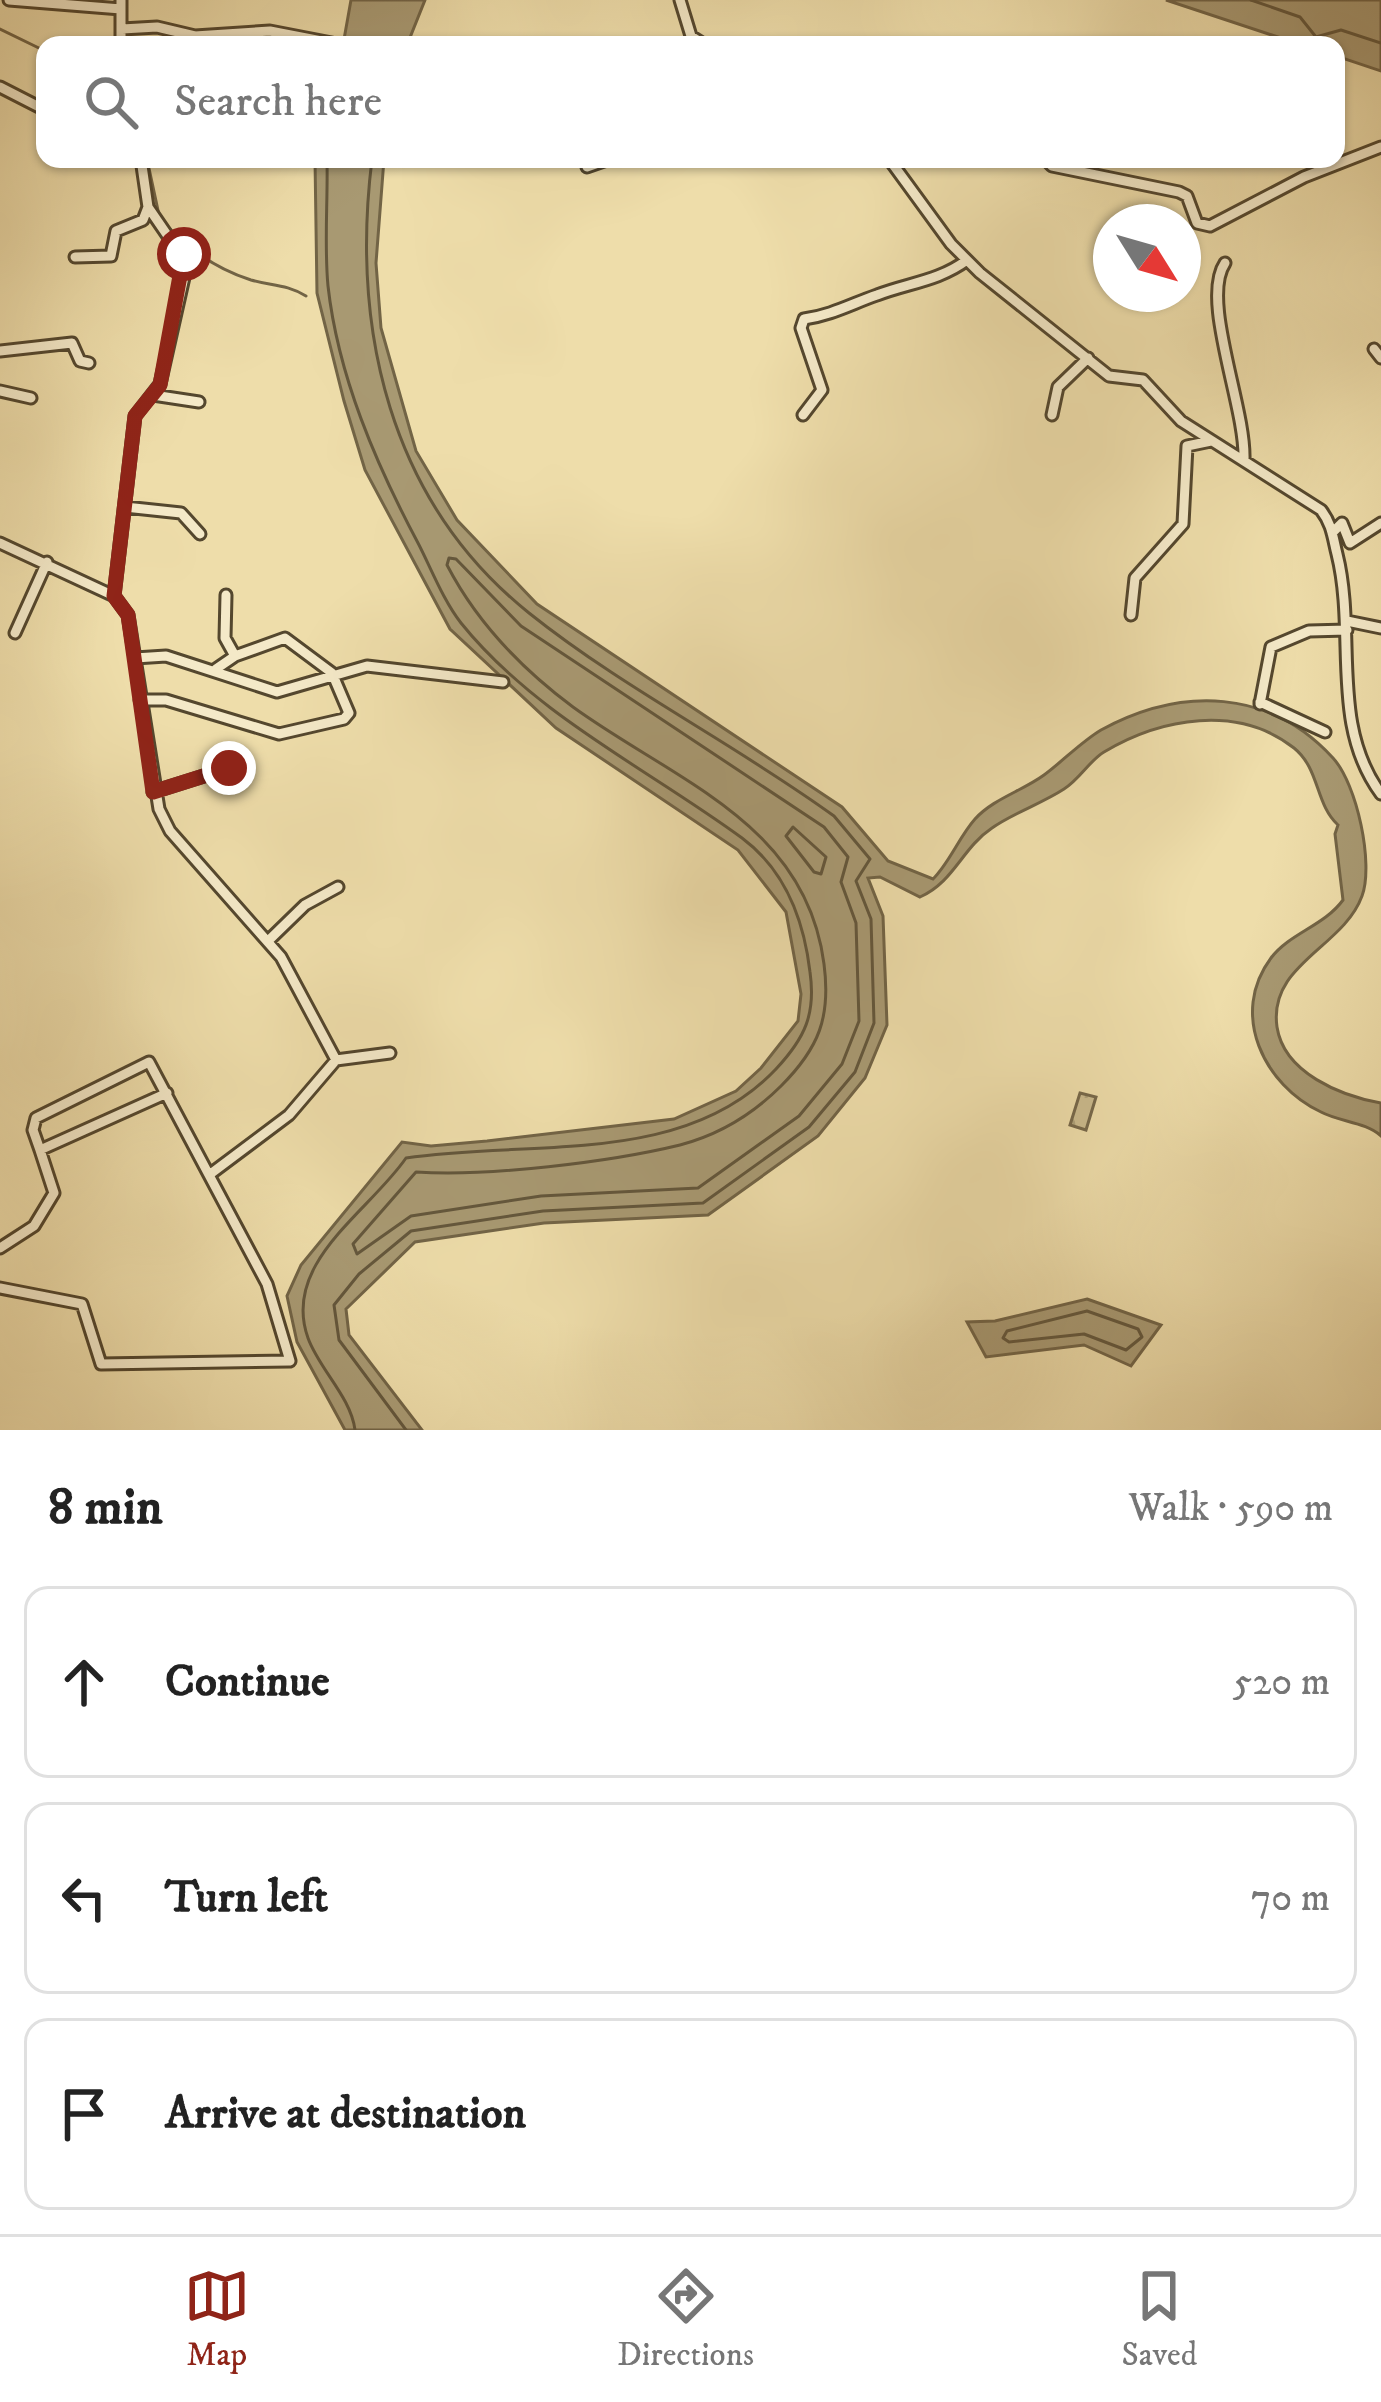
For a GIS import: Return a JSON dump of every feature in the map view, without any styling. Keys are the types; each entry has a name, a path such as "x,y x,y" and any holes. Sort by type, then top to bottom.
{"street":[{"path":"9,0 121,5 122,36"},
{"path":"680,0 691,36"},
{"path":"122,29 157,27 206,36"},
{"path":"222,36 270,31 296,36"},
{"path":"0,87 36,105"},
{"path":"1345,161 1381,147"},
{"path":"114,596 135,416 160,385 187,264 148,208 142,168"},
{"path":"896,168 967,260 1115,379 1143,380 1181,421 1308,499 1330,522 1347,626 1346,710 1352,737 1381,794"},
{"path":"1062,168 1179,192 1187,196 1197,223 1210,226 1327,168"},
{"path":"75,257 111,256 116,231 143,220 148,208"},
{"path":"802,415 822,391 801,328 804,319 836,315 874,296 946,274 967,260"},
{"path":"1225,263 1214,295 1240,400 1244,460"},
{"path":"0,351 71,343 80,361 89,363"},
{"path":"1052,415 1058,387 1088,358"},
{"path":"0,391 31,398"},
{"path":"153,395 199,402"},
{"path":"1131,615 1135,578 1183,524 1187,446 1211,441"},
{"path":"125,507 182,512 200,534"},
{"path":"1332,532 1342,523 1350,543 1381,523"},
{"path":"0,543 114,596 128,615 153,792 170,831 268,941 336,1060"},
{"path":"15,634 47,562"},
{"path":"226,595 225,638 235,656"},
{"path":"1325,732 1260,703 1271,647 1309,631 1381,628"},
{"path":"140,700 166,700 279,734 347,716 332,673 285,638 235,656 216,669"},
{"path":"135,658 166,656 277,692 367,666 503,682"},
{"path":"153,792 229,768"},
{"path":"268,941 305,905 338,886"},
{"path":"209,1175 289,1115 336,1060 390,1053"},
{"path":"0,1248 34,1226 54,1193 32,1130 36,1118 144,1061 152,1064 267,1284 290,1360 101,1364 82,1304 0,1288"},
{"path":"40,1150 167,1094"}],"green space":[{"path":"1080,1093 1096,1097 1086,1130 1070,1125"}],"water":[{"path":"351,0 425,0 411,36 345,36"},
{"path":"1166,0 1381,0 1381,71 1345,59 1345,36 1275,36"},
{"path":"315,168 383,168 376,263 381,328 416,451 457,520 537,604 842,807 888,861 933,879 982,812 1044,775 1101,730 1163,706 1193,701 1253,707 1308,735 1333,758 1349,786 1364,845 1365,882 1353,914 1284,987 1277,1005 1277,1027 1291,1057 1317,1080 1381,1103 1381,1136 1301,1100 1269,1066 1253,1024 1259,980 1271,958 1343,900 1338,825 1325,807 1309,766 1294,748 1249,725 1224,721 1174,724 1104,752 1064,789 992,828 932,891 920,897 880,877 868,878 883,916 887,1025 865,1078 818,1136 708,1215 544,1223 415,1242 346,1309 349,1335 422,1430 345,1430 297,1342 287,1296 301,1265 402,1142 431,1146 674,1119 736,1091 761,1068 798,1021 801,994 786,912 738,850 556,728 450,629 365,470 317,293"},
{"path":"1087,1299 1161,1325 1131,1366 1084,1345 986,1357 967,1322 995,1321"}],"waterway":[{"path":"0,29 36,47"},
{"path":"149,168 159,215"},
{"path":"164,223 193,250 226,270 306,296"}],"route":[{"path":"184,254 187,264 160,385 135,416 114,596 128,615 153,792 229,768"}]}
